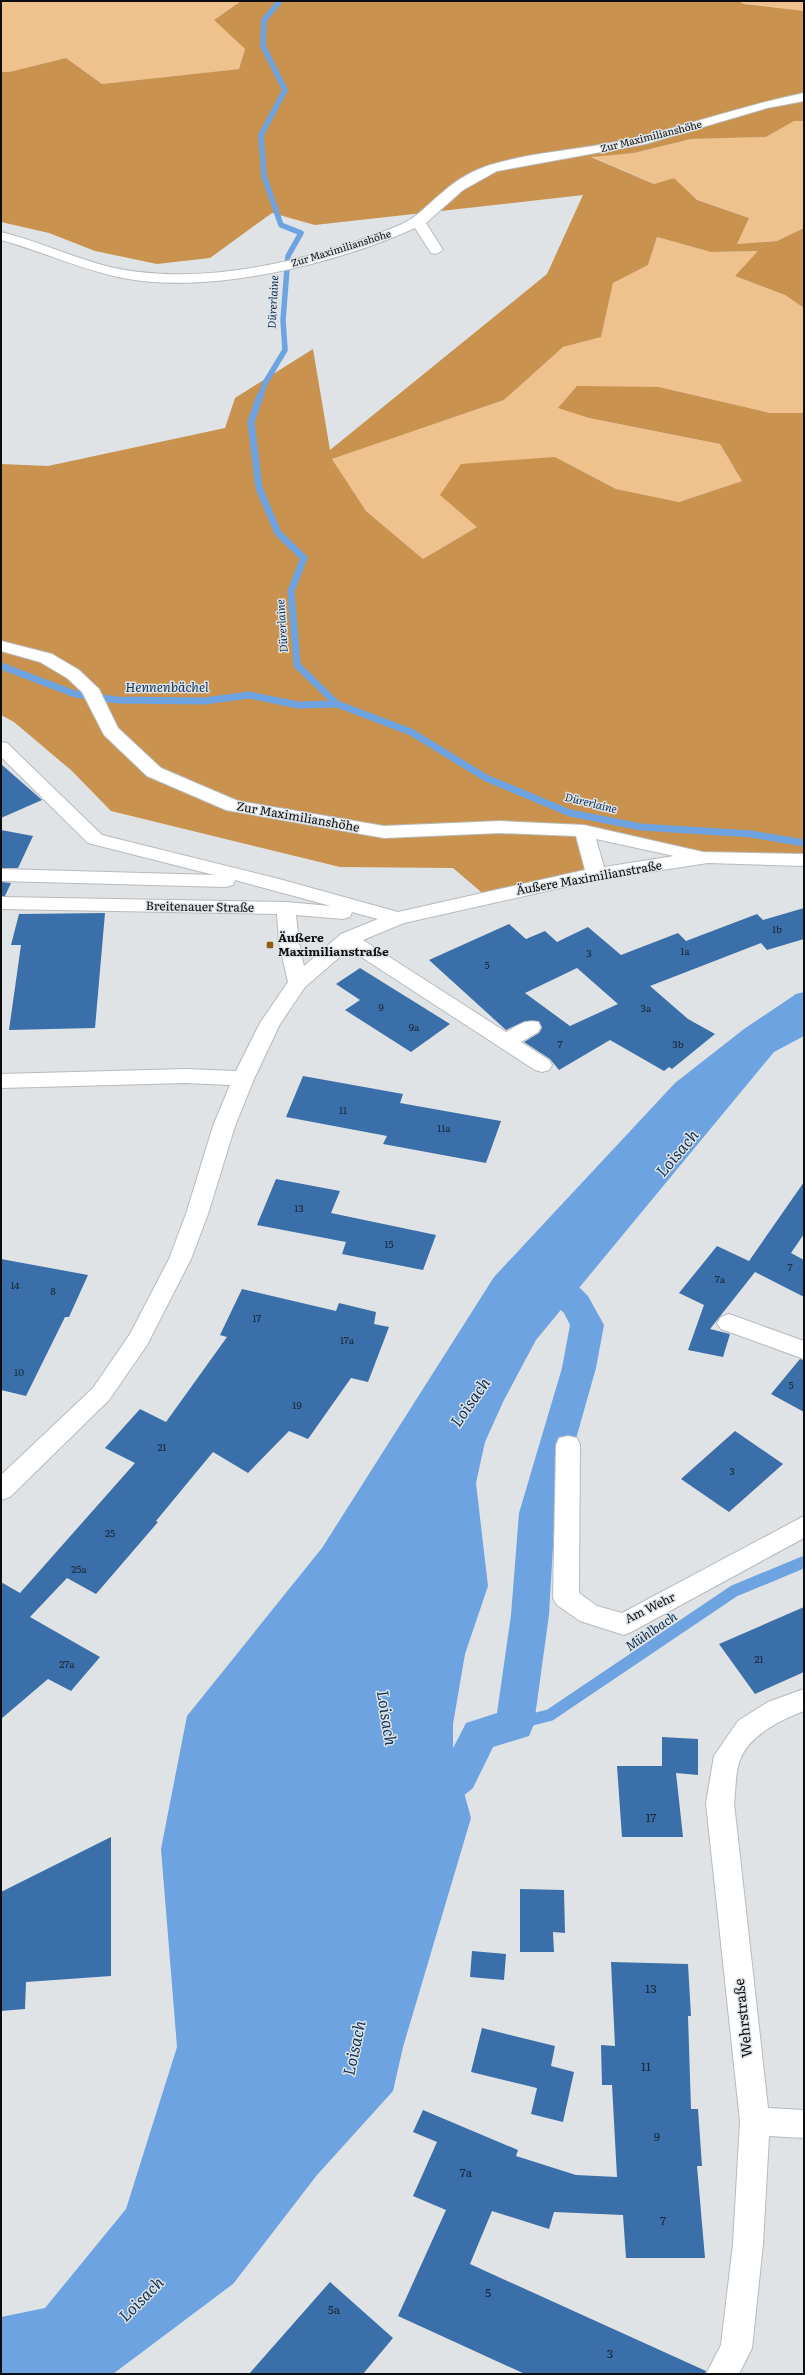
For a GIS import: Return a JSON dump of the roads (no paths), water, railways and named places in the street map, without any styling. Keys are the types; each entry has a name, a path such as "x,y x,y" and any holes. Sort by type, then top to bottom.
{"street":[{"name":"Zur Maximilianshöhe","path":"1,236 95,268 146,277 213,277 274,268 368,242 418,222 470,177 494,168 637,142 765,105 804,97"},
{"path":"418,222 436,250"},
{"name":"Zur Maximilianshöhe","path":"1,646 46,658 73,674 94,696 110,731 154,772 233,806 384,832 500,827 584,831 708,857"},
{"path":"1,747 95,839 272,883 398,918"},
{"path":"584,831 596,874"},
{"name":"Äußere Maximilianstraße","path":"1,1490 101,1394 139,1339 180,1259 197,1214 224,1126 243,1079 270,1023 298,982 348,939 398,918 596,874 708,857 804,860"},
{"path":"1,875 272,883"},
{"name":"Breitenauer Straße","path":"1,903 286,908 398,918"},
{"path":"286,908 290,943 298,982"},
{"path":"348,939 507,1041 542,1066"},
{"path":"507,1041 532,1027"},
{"path":"1,1081 185,1076 243,1079"},
{"path":"729,1323 804,1350"},
{"name":"Am Wehr","path":"568,1445 566,1598 589,1614 624,1624 804,1526"},
{"name":"Wehrstraße","path":"722,2374 736,2348 748,2244 754,2121 720,1803 727,1756 747,1729 777,1710 804,1700"},
{"path":"754,2121 804,2124"}],"water":[{"name":"Loisach","path":"804,992 804,1036 774,1052 536,1340 503,1402 485,1442 476,1483 488,1586 465,1654 453,1724 453,1752 471,1818 403,2047 393,2091 317,2175 233,2284 113,2374 1,2374 1,2317 45,2308 126,2209 177,2047 161,1849 187,1716 322,1548 494,1277 675,1083 744,1029 796,994"}],"waterway":[{"name":"Dürerlaine","path":"260,397 265,383 285,350 283,320 288,256 301,233 281,225 264,176 261,135 285,90 263,46 264,20 280,1"},
{"name":"Dürerlaine","path":"260,396 251,422 259,488 278,533 304,558 291,591 297,665 337,704"},
{"name":"Hennenbächel","path":"1,666 75,694 117,700 204,701 249,695 298,705 337,704"},
{"name":"Dürerlaine","path":"337,704 411,732 486,778 570,813 641,827 751,834 804,843"},
{"path":"425,1804 459,1776 480,1735 515,1724 530,1615 537,1513 579,1368 587,1325 576,1305 561,1290"},
{"name":"Mühlbach","path":"515,1724 550,1715 734,1591 804,1562"}],"place":[{"name":"Äußere Maximilianstraße","path":"270,945"}]}
